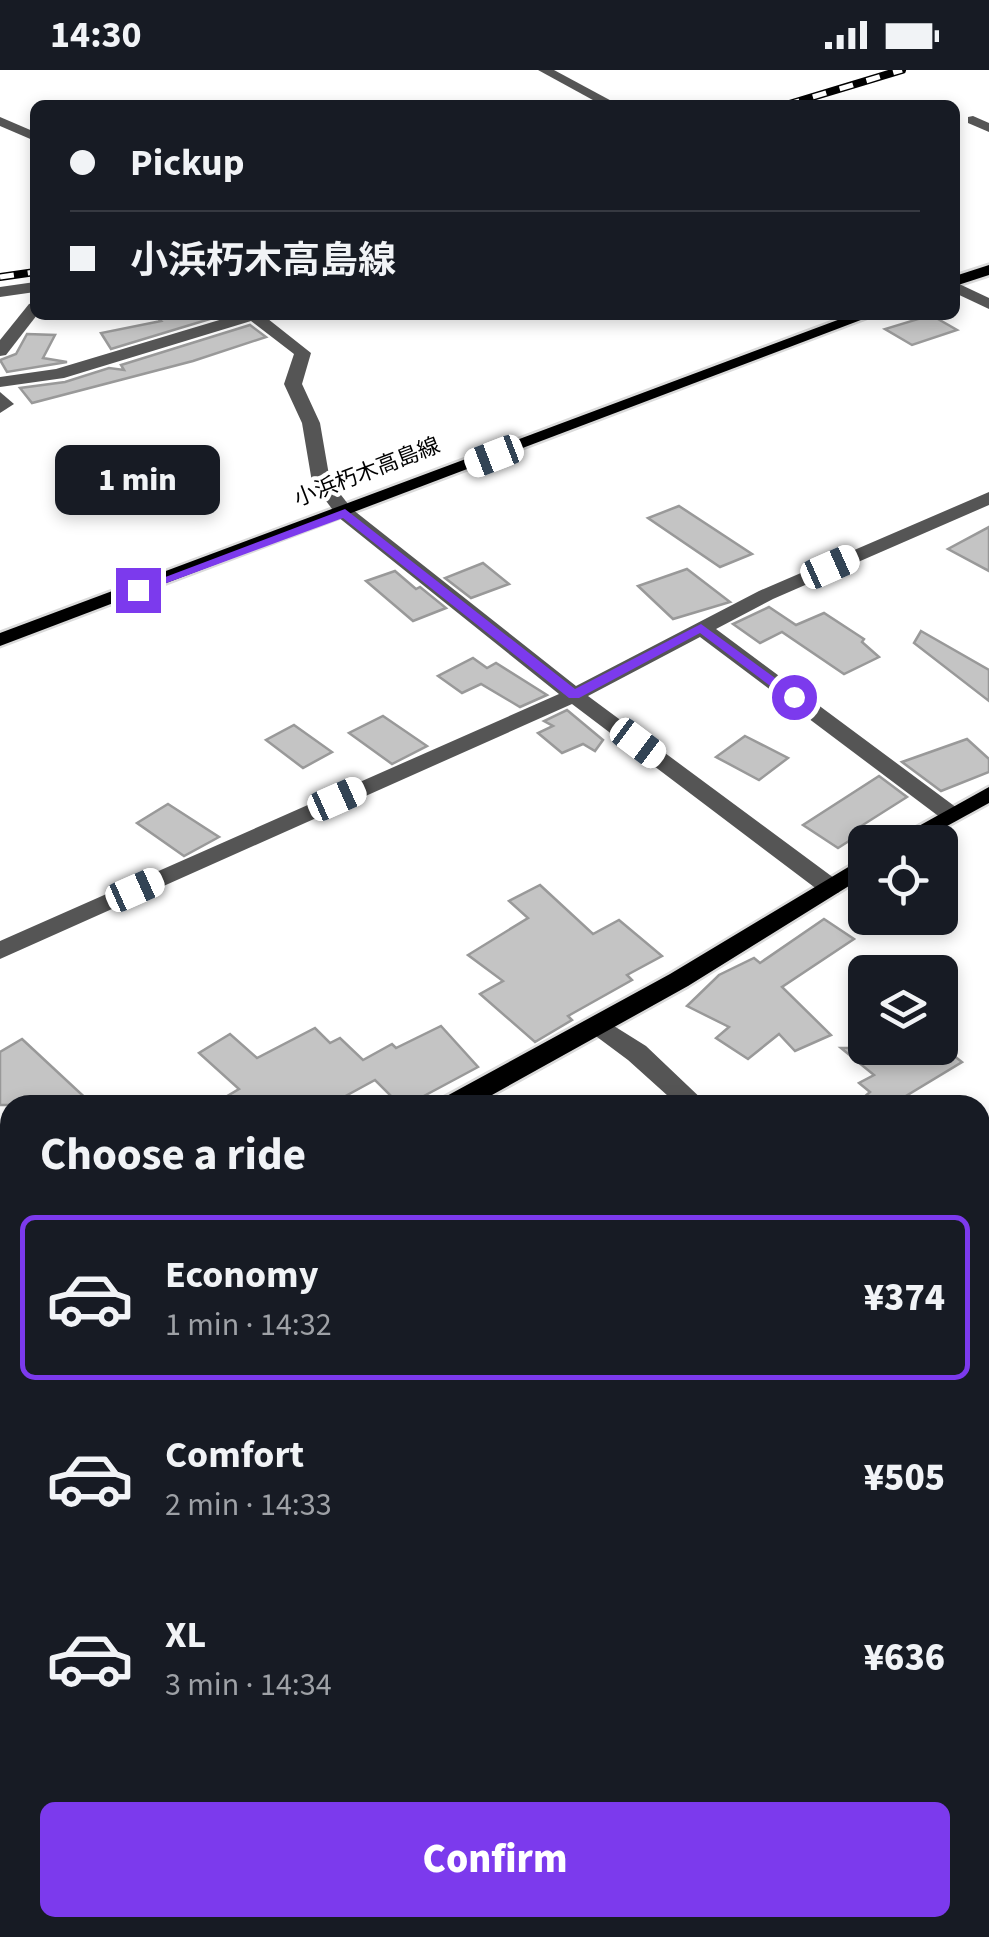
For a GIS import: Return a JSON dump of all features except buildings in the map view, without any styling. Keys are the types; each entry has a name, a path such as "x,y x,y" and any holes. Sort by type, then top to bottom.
{"main road":[{"path":"960,282 989,270"},
{"name":"小浜朽木高島線","path":"0,640 853,320"},
{"path":"930,825 989,794"},
{"path":"470,1095 598,1025 848,875"}],"street":[{"path":"544,70 602,100"},
{"path":"973,120 989,128"},
{"path":"0,121 30,135"},
{"path":"960,287 989,304"},
{"path":"0,292 30,288"},
{"path":"0,351 30,313"},
{"path":"0,382 58,374 236,320"},
{"path":"260,320 302,352 294,384 311,423 321,482 345,513 574,695 830,886"},
{"path":"0,397 6,404 0,408"},
{"path":"0,951 574,695 766,594 989,498"},
{"path":"701,628 950,813"},
{"path":"598,1025 685,1095"}],"railway":[{"path":"803,100 902,70"},
{"path":"0,277 30,273"}],"route":[{"path":"138,590 345,513 574,695 701,628 794,697"}]}
